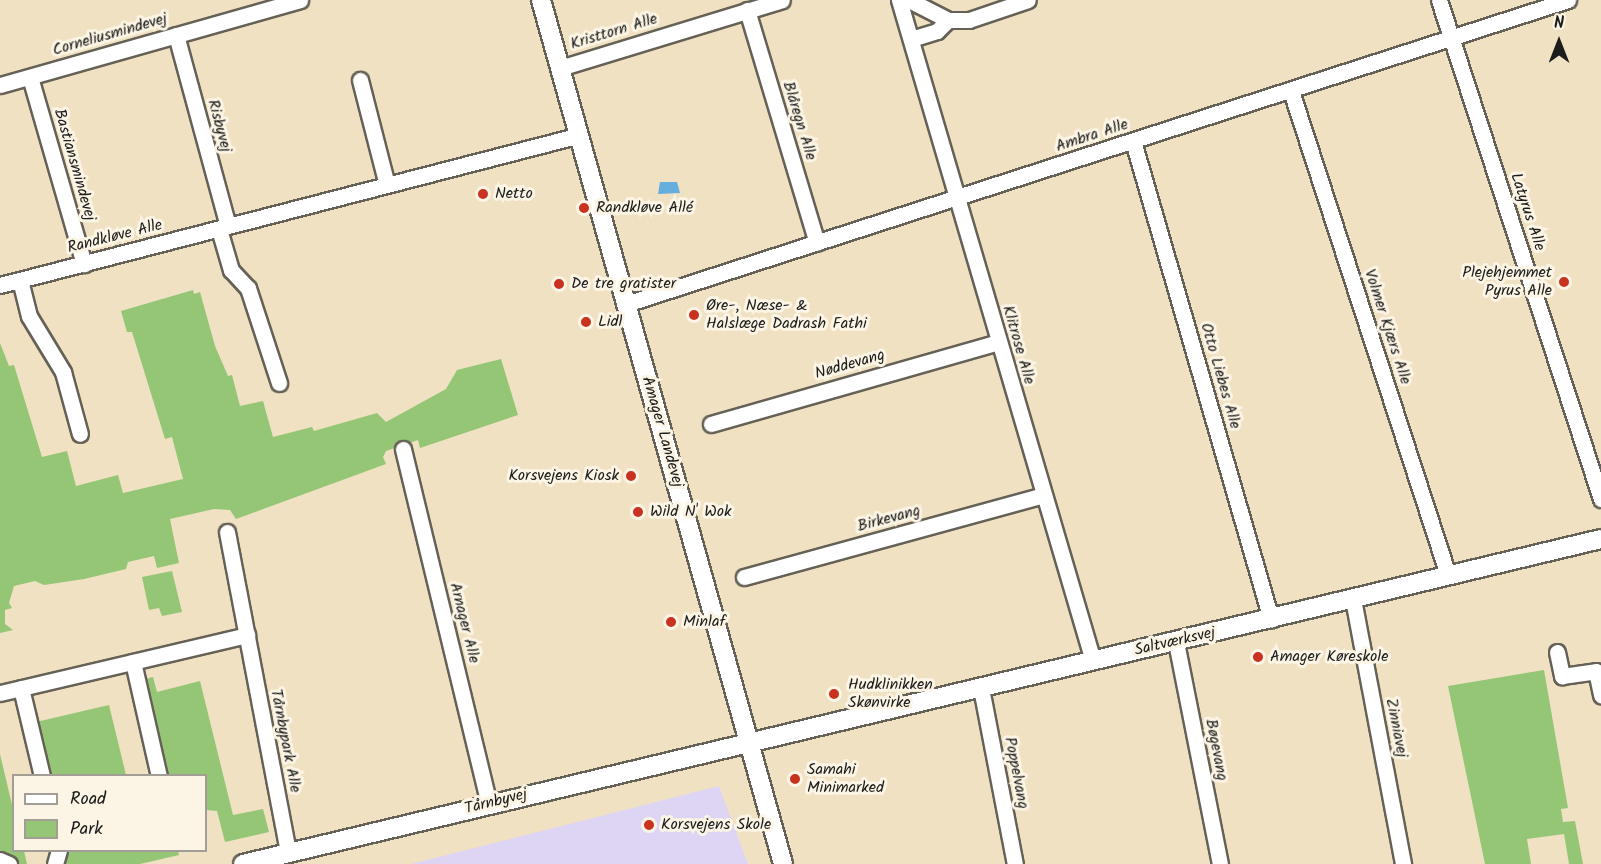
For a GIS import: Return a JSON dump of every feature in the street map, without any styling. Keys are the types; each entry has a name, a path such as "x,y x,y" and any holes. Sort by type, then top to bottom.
{"street":[{"name":"Corneliusmindevej","path":"0,85 300,0"},
{"name":"Amager Landevej","path":"541,0 783,864"},
{"name":"Kristtorn Alle","path":"560,68 782,0"},
{"name":"Klitrose Alle","path":"899,0 1093,661"},
{"path":"909,0 948,20 969,20 1028,0"},
{"name":"Latyrus Alle","path":"1439,0 1601,499"},
{"name":"Ambra Alle","path":"626,304 1568,0"},
{"name":"Blåregn Alle","path":"747,10 817,243"},
{"path":"911,39 937,31 948,20"},
{"name":"Risbyvej","path":"176,35 223,228"},
{"name":"Bastiansmindevej","path":"30,76 84,264"},
{"path":"360,80 387,185"},
{"name":"Volmer Kjærs Alle","path":"1291,91 1448,575"},
{"name":"Randkløve Alle","path":"0,285 580,135"},
{"name":"Otto Liebes Alle","path":"1134,141 1271,620"},
{"path":"223,228 231,270 248,288 279,383"},
{"path":"20,280 29,316 63,372 80,434"},
{"name":"Nøddevang","path":"711,424 998,342"},
{"name":"Arnager Alle","path":"403,449 489,804"},
{"name":"Birkevang","path":"744,577 1043,495"},
{"name":"Tårnbypark Alle","path":"227,532 247,635 284,857"},
{"name":"Saltværksvej","path":"749,744 1601,539"},
{"name":"Zinniavej","path":"1353,599 1403,864"},
{"path":"0,693 247,635"},
{"name":"Bøgevang","path":"1176,642 1220,864"},
{"path":"1557,652 1562,676 1596,671 1601,694"},
{"path":"133,662 159,774"},
{"path":"21,688 42,774"},
{"name":"Poppelvang","path":"981,688 1015,864"},
{"name":"Tårnbyvej","path":"243,864 284,857 489,804 749,744"},
{"path":"0,860 9,864"}],"shaded area":[{"name":"Korsvejens Skole","path":"719,786 748,864 411,864"}],"green space":[{"path":"193,290 194,294 200,292 215,346 228,376 232,375 240,406 263,401 273,437 312,427 314,431 377,413 386,422 446,389 457,370 501,359 518,415 420,448 418,440 386,451 383,457 386,464 236,519 230,510 214,509 170,519 179,563 157,568 154,556 128,562 126,569 84,579 44,585 35,581 14,586 9,603 12,608 5,610 5,624 13,630 0,633 0,343 9,366 14,365 42,457 67,451 76,486 118,475 123,493 183,479 172,437 165,439 132,332 127,332 121,311"},
{"path":"172,571 182,612 162,616 159,608 149,610 142,577"},
{"path":"1544,670 1568,808 1561,809 1563,822 1575,821 1583,864 1569,864 1564,834 1527,839 1531,864 1485,864 1448,686"},
{"path":"153,677 157,692 200,681 233,815 263,809 269,832 225,842 217,811 207,810 207,774 168,774 145,679"},
{"path":"109,705 126,774 49,774 36,722"},
{"path":"0,754 12,805 12,852 24,852 27,864 17,864 0,854"},
{"path":"67,852 178,852 179,855 140,864 64,864"}],"water":[{"path":"660,182 677,182 680,193 658,194"}],"place":[{"name":"Netto","path":"483,194"},
{"name":"Randkløve Allé","path":"584,208"},
{"name":"Plejehjemmet Pyrus Alle","path":"1564,282"},
{"name":"De tre gratister","path":"559,284"},
{"name":"Øre-, Næse- & Halslæge Dadrash Fathi","path":"694,315"},
{"name":"Lidl","path":"586,322"},
{"name":"Korsvejens Kiosk","path":"631,476"},
{"name":"Wild N' Wok","path":"638,512"},
{"name":"Minlaf","path":"671,622"},
{"name":"Amager Køreskole","path":"1258,657"},
{"name":"Hudklinikken Skønvirke","path":"834,694"},
{"name":"Samahi Minimarked","path":"795,779"},
{"name":"Korsvejens Skole","path":"649,825"}]}
